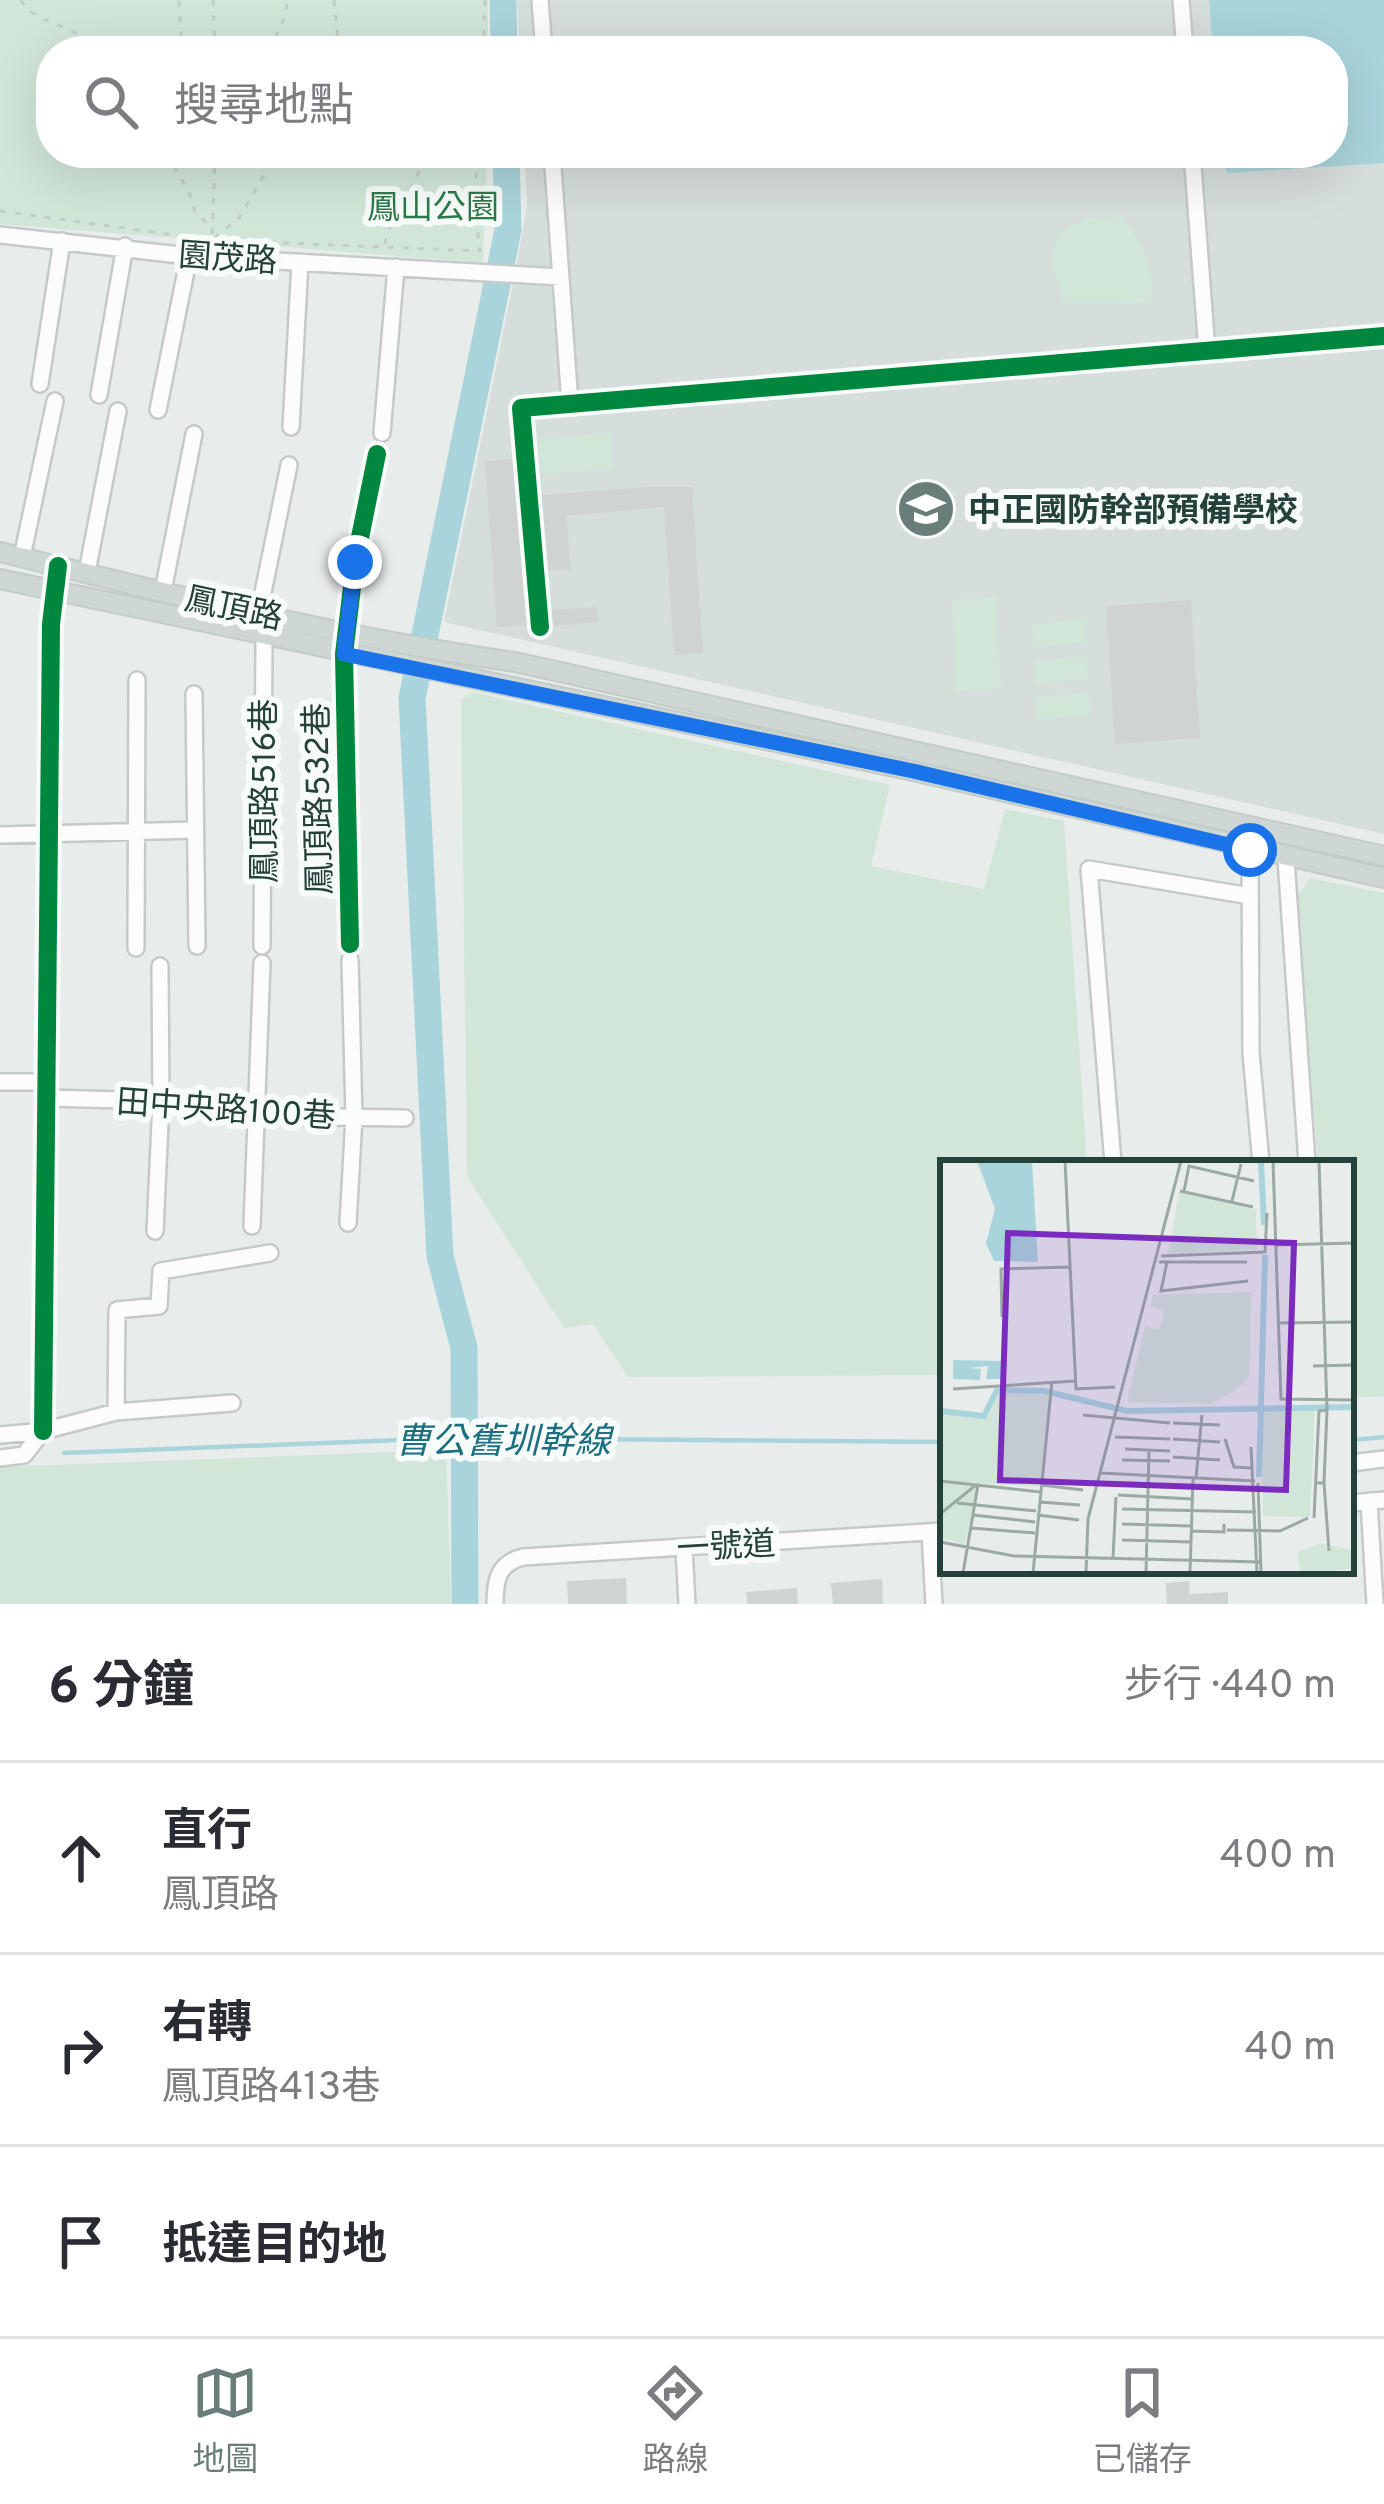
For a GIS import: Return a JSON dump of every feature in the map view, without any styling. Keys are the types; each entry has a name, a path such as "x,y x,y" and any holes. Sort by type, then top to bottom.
{"main road":[{"name":"鳳頂路","path":"0,552 1384,856"},
{"name":"鳳頂路","path":"0,579 913,771 1384,878"}],"street":[{"path":"540,0 543,36"},
{"path":"1181,0 1184,36"},
{"path":"552,168 570,404"},
{"path":"1193,168 1207,351"},
{"name":"園茂路","path":"0,235 189,256 561,277"},
{"path":"40,384 62,241"},
{"path":"99,395 125,246"},
{"path":"158,410 189,256"},
{"path":"291,427 300,262"},
{"path":"382,433 396,267"},
{"path":"540,627 521,408 1384,336"},
{"path":"22,557 55,400"},
{"path":"87,572 118,411"},
{"path":"163,591 194,434"},
{"name":"鳳頂路532巷","path":"348,1222 354,1117 344,654 355,562 377,454"},
{"path":"259,612 289,465"},
{"path":"0,1458 24,1455 43,1431 53,592 58,566"},
{"name":"鳳頂路516巷","path":"252,1226 261,1057 264,637"},
{"path":"136,948 137,680"},
{"path":"194,694 196,946"},
{"path":"0,835 195,830"},
{"path":"1250,850 1251,1052 1262,1160"},
{"path":"1286,859 1306,1160"},
{"path":"1113,1160 1089,869 1250,896"},
{"path":"155,1231 160,966"},
{"name":"田中央路100巷","path":"0,1082 256,1116 404,1118"},
{"path":"116,1412 117,1310 159,1306 161,1271 270,1252"},
{"path":"0,1436 43,1431 116,1412 232,1403"},
{"path":"1354,1463 1384,1460"},
{"path":"1368,1502 1375,1604"},
{"path":"934,1604 936,1532"},
{"name":"一號道","path":"496,1604 496,1575 510,1560 936,1532"},
{"path":"684,1548 687,1604"}],"path":[{"path":"21,0 37,17 83,36"},
{"path":"179,0 182,36"},
{"path":"213,0 214,36"},
{"path":"276,36 287,0"},
{"path":"334,0 338,36"},
{"path":"484,36 485,0"},
{"path":"175,168 196,215 213,227"},
{"path":"212,240 214,168"},
{"path":"212,240 239,218 268,168"},
{"path":"385,247 396,211 421,168"},
{"path":"0,211 212,240 480,251 476,168"}],"shaded area":[{"name":"中正國防幹部預備學校","path":"517,0 1384,0 1384,834 444,622 515,274 527,206 526,168 1348,168 1348,36 519,36"}],"green space":[{"name":"鳳山公園","path":"0,0 488,0 488,36 36,36 36,168 486,168 483,263 0,224"},
{"path":"1121,216 1146,256 1150,303 1064,302 1051,259 1059,233 1087,218"},
{"path":"610,433 613,469 541,475 538,439"},
{"path":"996,597 1001,689 956,691 952,599"},
{"path":"1085,619 1087,642 1034,647 1032,624"},
{"path":"1086,657 1088,679 1035,684 1034,661"},
{"path":"472,692 890,785 871,866 984,889 1005,809 1064,821 1087,1160 940,1160 940,1375 628,1377 593,1324 564,1328 467,1176 461,700"},
{"path":"1088,692 1090,715 1037,719 1035,697"},
{"path":"1310,878 1384,893 1384,1396 1354,1398 1354,1160 1318,1160 1297,896"},
{"path":"446,1450 451,1604 0,1604 0,1467"}],"water":[{"path":"1209,0 1384,0 1384,163 1348,165 1348,36 1212,36"},
{"path":"1225,168 1306,168 1227,173"}],"building":[{"path":"513,459 527,625 497,627 485,461"},
{"path":"692,487 703,653 674,655 664,507 566,516 571,569 547,571 541,495"},
{"path":"1191,600 1200,738 1115,744 1106,606"},
{"path":"597,607 598,622 552,626 551,610"},
{"path":"626,1578 627,1604 568,1604 567,1581"},
{"path":"882,1579 883,1604 833,1604 831,1583"},
{"path":"1189,1581 1190,1604 1167,1604 1166,1583"},
{"path":"797,1588 798,1604 747,1604 746,1592"},
{"path":"1228,1592 1228,1604 1190,1604 1190,1594"}],"waterway":[{"path":"503,0 504,36"},
{"path":"465,1604 464,1348 440,1256 412,698 508,230 506,168"},
{"path":"1354,1440 1384,1437"},
{"name":"曹公舊圳幹線","path":"64,1453 451,1438 940,1442"}],"cycle path":[{"path":"540,627 521,408 1384,336"},
{"path":"350,944 344,654 355,562 377,454"},
{"path":"43,1431 51,624 58,566"}],"place":[{"name":"中正國防幹部預備學校","path":"926,509"}],"route":[{"path":"355,562 344,654 913,771 1250,850"}]}
